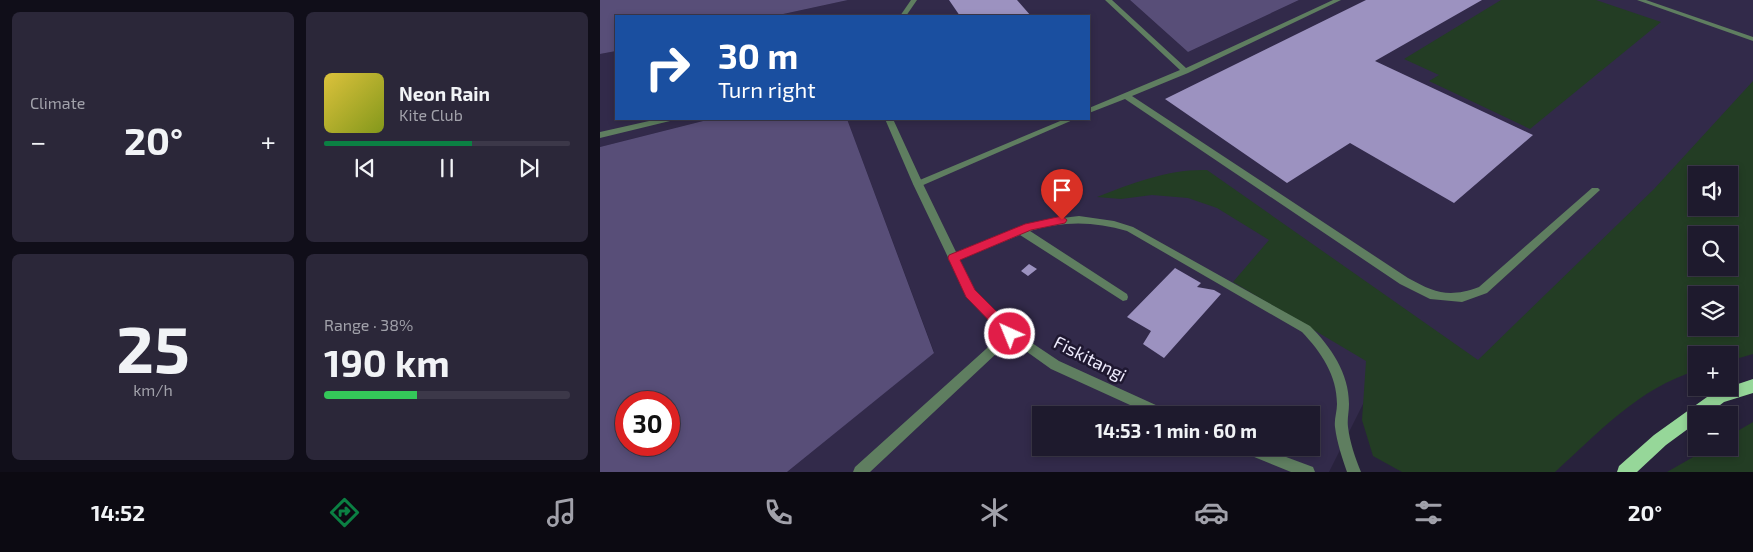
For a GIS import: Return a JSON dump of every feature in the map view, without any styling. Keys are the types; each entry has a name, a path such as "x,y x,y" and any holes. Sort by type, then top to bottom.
{"main road":[{"path":"1625,472 1660,440 1719,398 1753,386"}],"street":[{"path":"904,15 914,0"},
{"path":"1108,0 1184,71"},
{"path":"1090,111 1184,71 1338,0"},
{"path":"1640,0 1753,39"},
{"path":"1126,96 1404,281 1430,295 1462,298 1482,290 1595,190"},
{"path":"600,135 662,120"},
{"name":"Fiskitangi","path":"889,120 971,294 1010,334 1055,365 1145,406"},
{"path":"918,184 1070,120"},
{"path":"954,258 1020,230 1045,223 1080,219 1106,222 1130,229 1306,329 1313,336 1331,358 1338,375 1343,406 1340,421 1347,454 1354,472"},
{"path":"1020,230 1123,297"},
{"path":"860,472 1010,334"},
{"path":"1267,456 1308,472"}],"shaded area":[{"path":"600,0 848,0 779,15 615,15 615,51 600,54"},
{"path":"848,0 1130,0 1188,52 1299,0 1753,0 1753,96 1483,372 1372,386 1329,472 787,472 934,352 847,120 1090,120 1090,15 779,15"},
{"path":"1130,0 1299,0 1188,52"},
{"path":"615,51 615,120 707,120 600,147 600,54"},
{"path":"707,120 847,120 934,353 787,472 600,472 600,147"}],"green space":[{"path":"1501,0 1596,0 1661,22 1530,129 1429,81 1439,75 1404,59"},
{"path":"1753,81 1753,354 1738,358 1738,346 1688,346 1688,374 1656,388 1620,413 1555,472 1402,472 1373,456 1362,420 1366,361 1233,282 1269,240 1217,208 1188,198 1152,195 1121,199 1097,197 1165,174 1207,170 1478,360 1654,189"},
{"path":"1753,422 1753,472 1667,472 1695,456 1738,456 1738,431"}],"building":[{"path":"949,0 1017,0 1030,15 959,15"},
{"path":"1366,0 1482,0 1375,61 1533,135 1454,203 1350,143 1287,183 1165,99"},
{"path":"1029,264 1037,269 1028,276 1021,271"},
{"path":"1175,268 1201,283 1197,287 1214,290 1221,294 1164,358 1143,344 1151,331 1127,317"}],"route":[{"path":"1010,334 971,294 954,258 1028,227 1062,220"}]}
